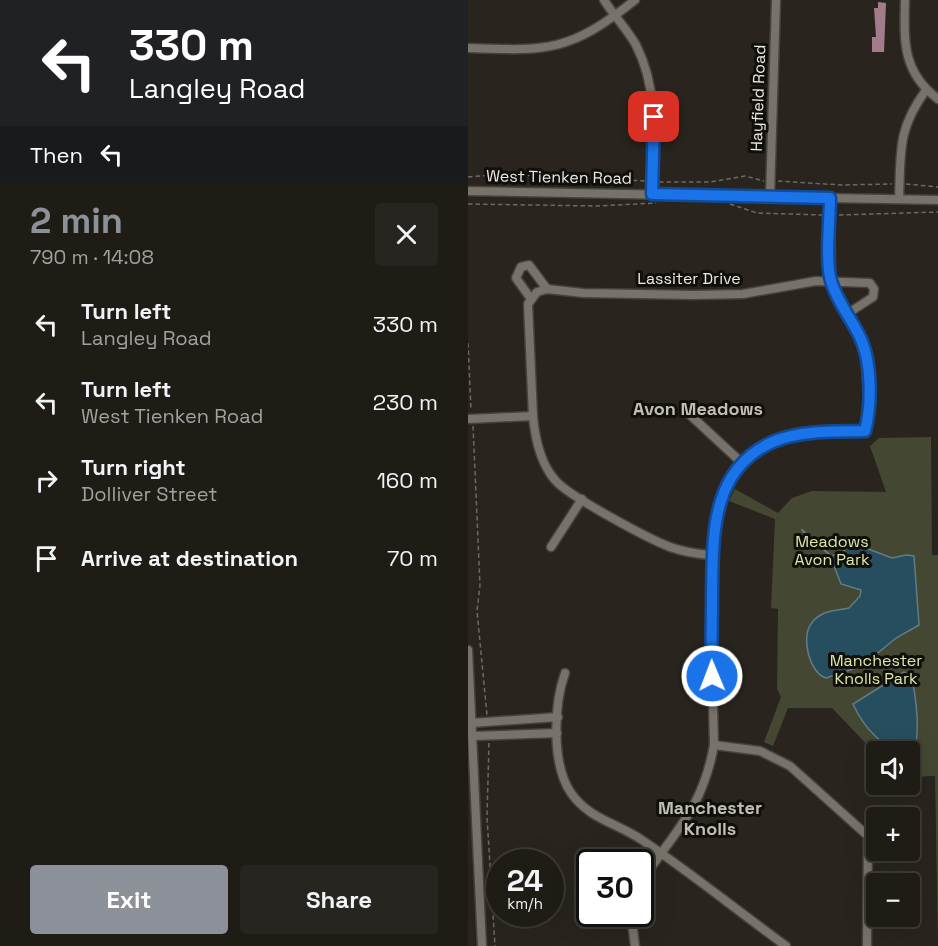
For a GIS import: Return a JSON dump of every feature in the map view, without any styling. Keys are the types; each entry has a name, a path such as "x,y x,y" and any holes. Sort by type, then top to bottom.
{"street":[{"path":"604,0 635,45 648,76 654,117 652,194"},
{"path":"468,48 552,48 576,40 615,16 634,0"},
{"name":"Hayfield Road","path":"770,196 776,0"},
{"path":"906,0 907,57 913,75 926,90 938,99"},
{"path":"899,199 904,130 908,117 926,90"},
{"name":"West Tienken Road","path":"468,191 938,200"},
{"path":"654,864 698,801 708,774 714,745 711,555 716,515 723,492 742,464 767,444 809,433 865,431 868,395 865,350 831,280 830,198"},
{"path":"531,299 516,278 521,267 529,265 536,270 547,288 537,292 531,299 528,319 533,416 538,449 549,472 568,492 668,546 692,553 711,555"},
{"name":"Lassiter Drive","path":"547,288 583,293 728,295 831,280 870,283 874,288 873,297 847,314"},
{"path":"688,413 742,464"},
{"path":"470,419 533,416"},
{"path":"551,547 582,499"},
{"path":"468,650 482,946"},
{"path":"565,673 558,697 557,733 560,767 572,794 596,817 624,829 661,854 786,946"},
{"path":"472,723 558,717"},
{"path":"519,720 520,734"},
{"path":"473,736 557,733"},
{"path":"714,745 760,751 790,766 868,836 867,946"},
{"path":"633,927 635,946"}],"path":[{"path":"468,177 502,174 710,182 745,176 770,181 938,187"},
{"path":"468,204 597,206 659,202"},
{"path":"730,204 757,213 830,215 938,212"},
{"path":"468,344 480,585 477,611 488,722"},
{"path":"488,736 487,817 495,946"}],"green space":[{"path":"931,437 932,555 938,555 938,946 935,776 920,777 920,741 866,741 866,744 832,708 788,708 773,746 764,742 781,697 777,689 778,609 771,608 775,519 729,501 735,489 778,513 792,498 812,491 886,492 870,446 879,438"}],"water":[{"path":"855,544 892,558 914,556 919,625 896,638 862,666 826,678 815,669 808,654 808,630 819,616 849,608 860,596 861,590 841,584 831,558 834,555 839,557 847,547"},
{"path":"904,672 911,677 915,694 916,741 881,741 862,721 853,704"}],"building":[{"path":"878,2 886,3 884,52 872,52 872,37 876,37 874,8 878,8"}],"waterway":[{"path":"802,530 831,556"}],"district":[{"name":"Avon Meadows","path":"698,408"},
{"name":"Manchester Knolls","path":"710,817"}],"route":[{"path":"654,117 652,194 830,198 829,269 831,280 839,301 865,350 868,413 865,431 809,433 767,444 742,464 723,492 716,515 711,555 712,676"}],"park label":[{"name":"Meadows Avon Park","path":"832,550"},
{"name":"Manchester Knolls Park","path":"876,669"}]}
